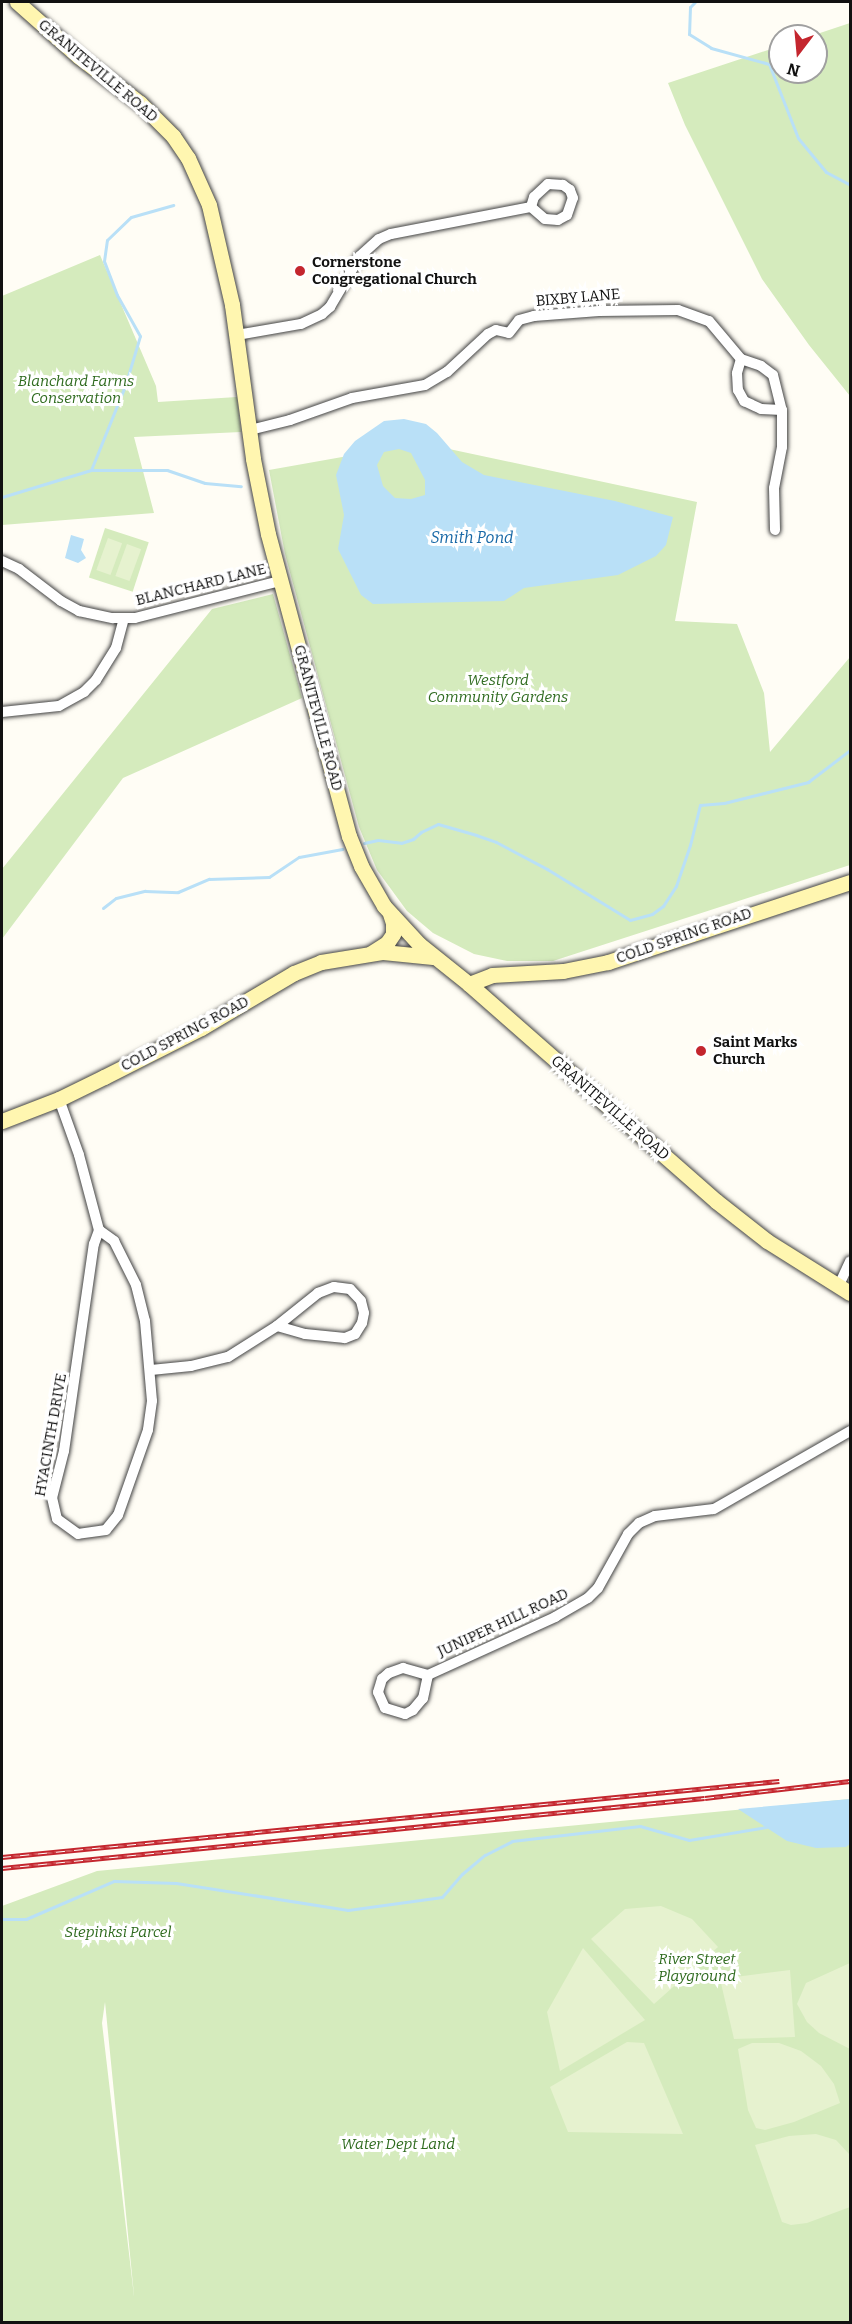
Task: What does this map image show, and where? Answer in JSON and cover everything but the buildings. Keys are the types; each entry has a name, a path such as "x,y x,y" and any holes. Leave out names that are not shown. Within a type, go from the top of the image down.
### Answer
{"main road":[{"name":"GRANITEVILLE ROAD","path":"17,2 78,56 140,104 173,136 182,149 209,205 237,335 268,534 349,836 364,873 390,914 433,957 483,996 716,1201 766,1241 845,1289"},
{"name":"COLD SPRING ROAD","path":"469,984 492,975 563,971 608,962 850,882"},
{"path":"370,953 390,939 394,929 390,914"},
{"name":"COLD SPRING ROAD","path":"2,1121 59,1099 201,1028 294,973 321,962 370,953 433,957"},
{"name":"COLD SPRING ROAD","path":"483,996 496,984 515,975"}],"street":[{"path":"237,335 301,324 322,314 330,307 360,256 379,239 391,234 531,207"},
{"name":"BIXBY LANE","path":"250,430 290,420 352,398 425,385 447,372 488,334 496,330 509,333 519,320 534,316 647,308 678,310 709,321 741,359 761,366 773,375 782,410 782,447 774,488 776,530"},
{"path":"741,359 737,373 738,390 744,401 761,409 782,410"},
{"name":"BLANCHARD LANE","path":"2,561 19,569 61,601 79,610 124,618 135,618 280,581"},
{"path":"2,712 59,706 84,692 96,680 116,648 124,618"},
{"name":"HYACINTH DRIVE","path":"59,1099 79,1155 99,1230 94,1244 64,1451 52,1498 57,1520 78,1534 106,1530 118,1515 148,1430 152,1401 145,1321 136,1285 114,1241 99,1230"},
{"path":"845,1289 850,1261"},
{"path":"151,1370 191,1366 228,1357 277,1326 318,1293 334,1287 350,1289 361,1301 364,1313 362,1323 355,1334 345,1338 305,1334 277,1326"},
{"name":"JUNIPER HILL ROAD","path":"428,1675 423,1698 413,1710 405,1714 385,1708 378,1692 382,1679 389,1673 403,1668 428,1675 555,1617 588,1598 598,1588 628,1534 639,1523 655,1516 714,1509 850,1431"}],"green space":[{"path":"850,23 850,396 809,345 762,279 685,125 668,83 768,50 768,84 828,84 828,30"},
{"name":"Blanchard Farms Conservation","path":"100,255 156,386 158,402 237,397 241,432 134,437 154,513 2,525 2,296"},
{"name":"Westford Community Gardens","path":"421,443 697,502 675,621 737,624 764,693 770,752 850,657 850,865 553,961 507,961 474,954 433,933 407,911 377,870 359,827 285,554 269,470"},
{"path":"105,528 149,542 133,592 89,577"},
{"path":"108,538 122,543 110,575 96,570"},
{"path":"127,544 141,549 129,581 115,576"},
{"path":"273,594 302,698 123,778 2,939 2,869 212,609"},
{"path":"850,1799 850,2322 2,2322 2,1906 97,1871","holes":["105,2002 134,2296 102,2023"]},
{"path":"661,1906 692,1919 718,1947 654,2004 591,1939 625,1909"},
{"path":"583,1948 645,2020 560,2071 547,2012"},
{"path":"850,1963 850,2049 819,2033 807,2022 797,2004 806,1983"},
{"path":"790,1970 795,2037 734,2039 720,1979"},
{"path":"627,2042 644,2043 683,2134 568,2132 550,2087"},
{"path":"752,2043 779,2043 801,2051 821,2066 834,2084 840,2103 794,2122 765,2130 756,2128 748,2110 738,2049"},
{"path":"816,2134 836,2140 850,2155 850,2207 807,2223 791,2225 782,2222 755,2145 789,2136"}],"water":[{"name":"Smith Pond","path":"404,419 426,424 462,462 484,475 615,501 673,517 666,545 656,556 618,575 524,588 504,601 373,604 361,595 338,549 344,515 336,475 344,454 355,441 384,421","holes":["399,449 411,453 425,480 425,495 411,499 395,498 383,486 377,465 384,452"]},
{"path":"71,535 84,539 81,550 86,558 78,563 65,558"},
{"path":"850,1799 850,1844 846,1847 816,1848 787,1841 738,1809"}],"waterway":[{"path":"695,2 690,7 689,34 711,48 769,64 798,138 826,172 850,185"},
{"path":"91,470 125,386 140,336 117,295 104,261 107,240 131,217 173,205"},
{"path":"2,497 91,470 167,470 205,483 241,486"},
{"path":"364,843 378,840 401,843 413,839 421,832 438,824 496,842 547,869 630,920 652,914 663,906 676,886 700,805 724,803 808,782 850,750"},
{"path":"103,908 116,898 145,891 178,892 209,879 269,877 299,857 342,849"},
{"path":"2,1919 26,1919 114,1881 176,1883 348,1910 442,1897 462,1874 485,1855 512,1841 640,1826 689,1840 766,1827"}],"railway":[{"path":"2,1857 779,1781"},
{"path":"2,1868 705,1798 850,1781"}],"place":[{"name":"Cornerstone Congregational Church","path":"300,271"},
{"name":"Saint Marks Church","path":"701,1051"}],"park label":[{"name":"Stepinksi Parcel","path":"118,1933"},
{"name":"River Street Playground","path":"697,1968"},
{"name":"Water Dept Land","path":"398,2145"}]}
